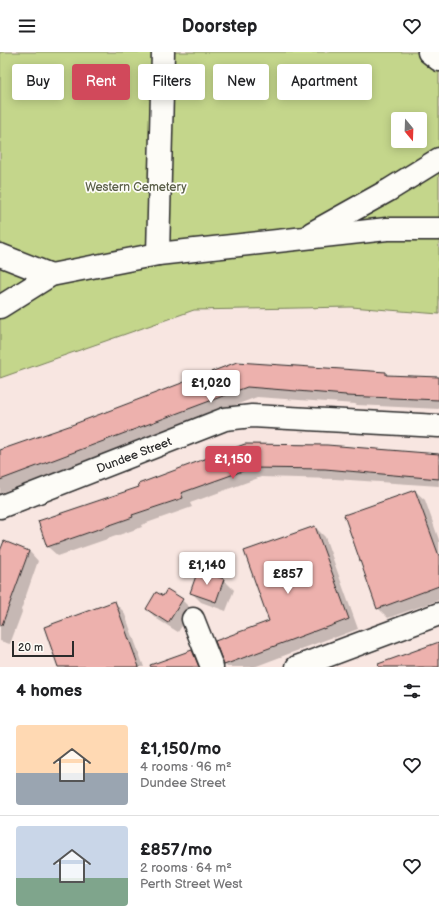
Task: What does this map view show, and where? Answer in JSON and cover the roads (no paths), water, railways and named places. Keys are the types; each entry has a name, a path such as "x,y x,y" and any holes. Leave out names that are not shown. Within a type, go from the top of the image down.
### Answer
{"street":[{"path":"158,254 164,52"},
{"path":"429,52 439,60"},
{"path":"304,237 388,190 439,159"},
{"path":"0,307 51,276 158,254 387,229 439,229"},
{"path":"0,255 51,276"},
{"name":"Dundee Street","path":"0,507 225,420 252,416 439,426"},
{"path":"297,667 439,614"},
{"path":"194,619 212,667"}],"park label":[{"name":"Western Cemetery","path":"136,187"}]}
